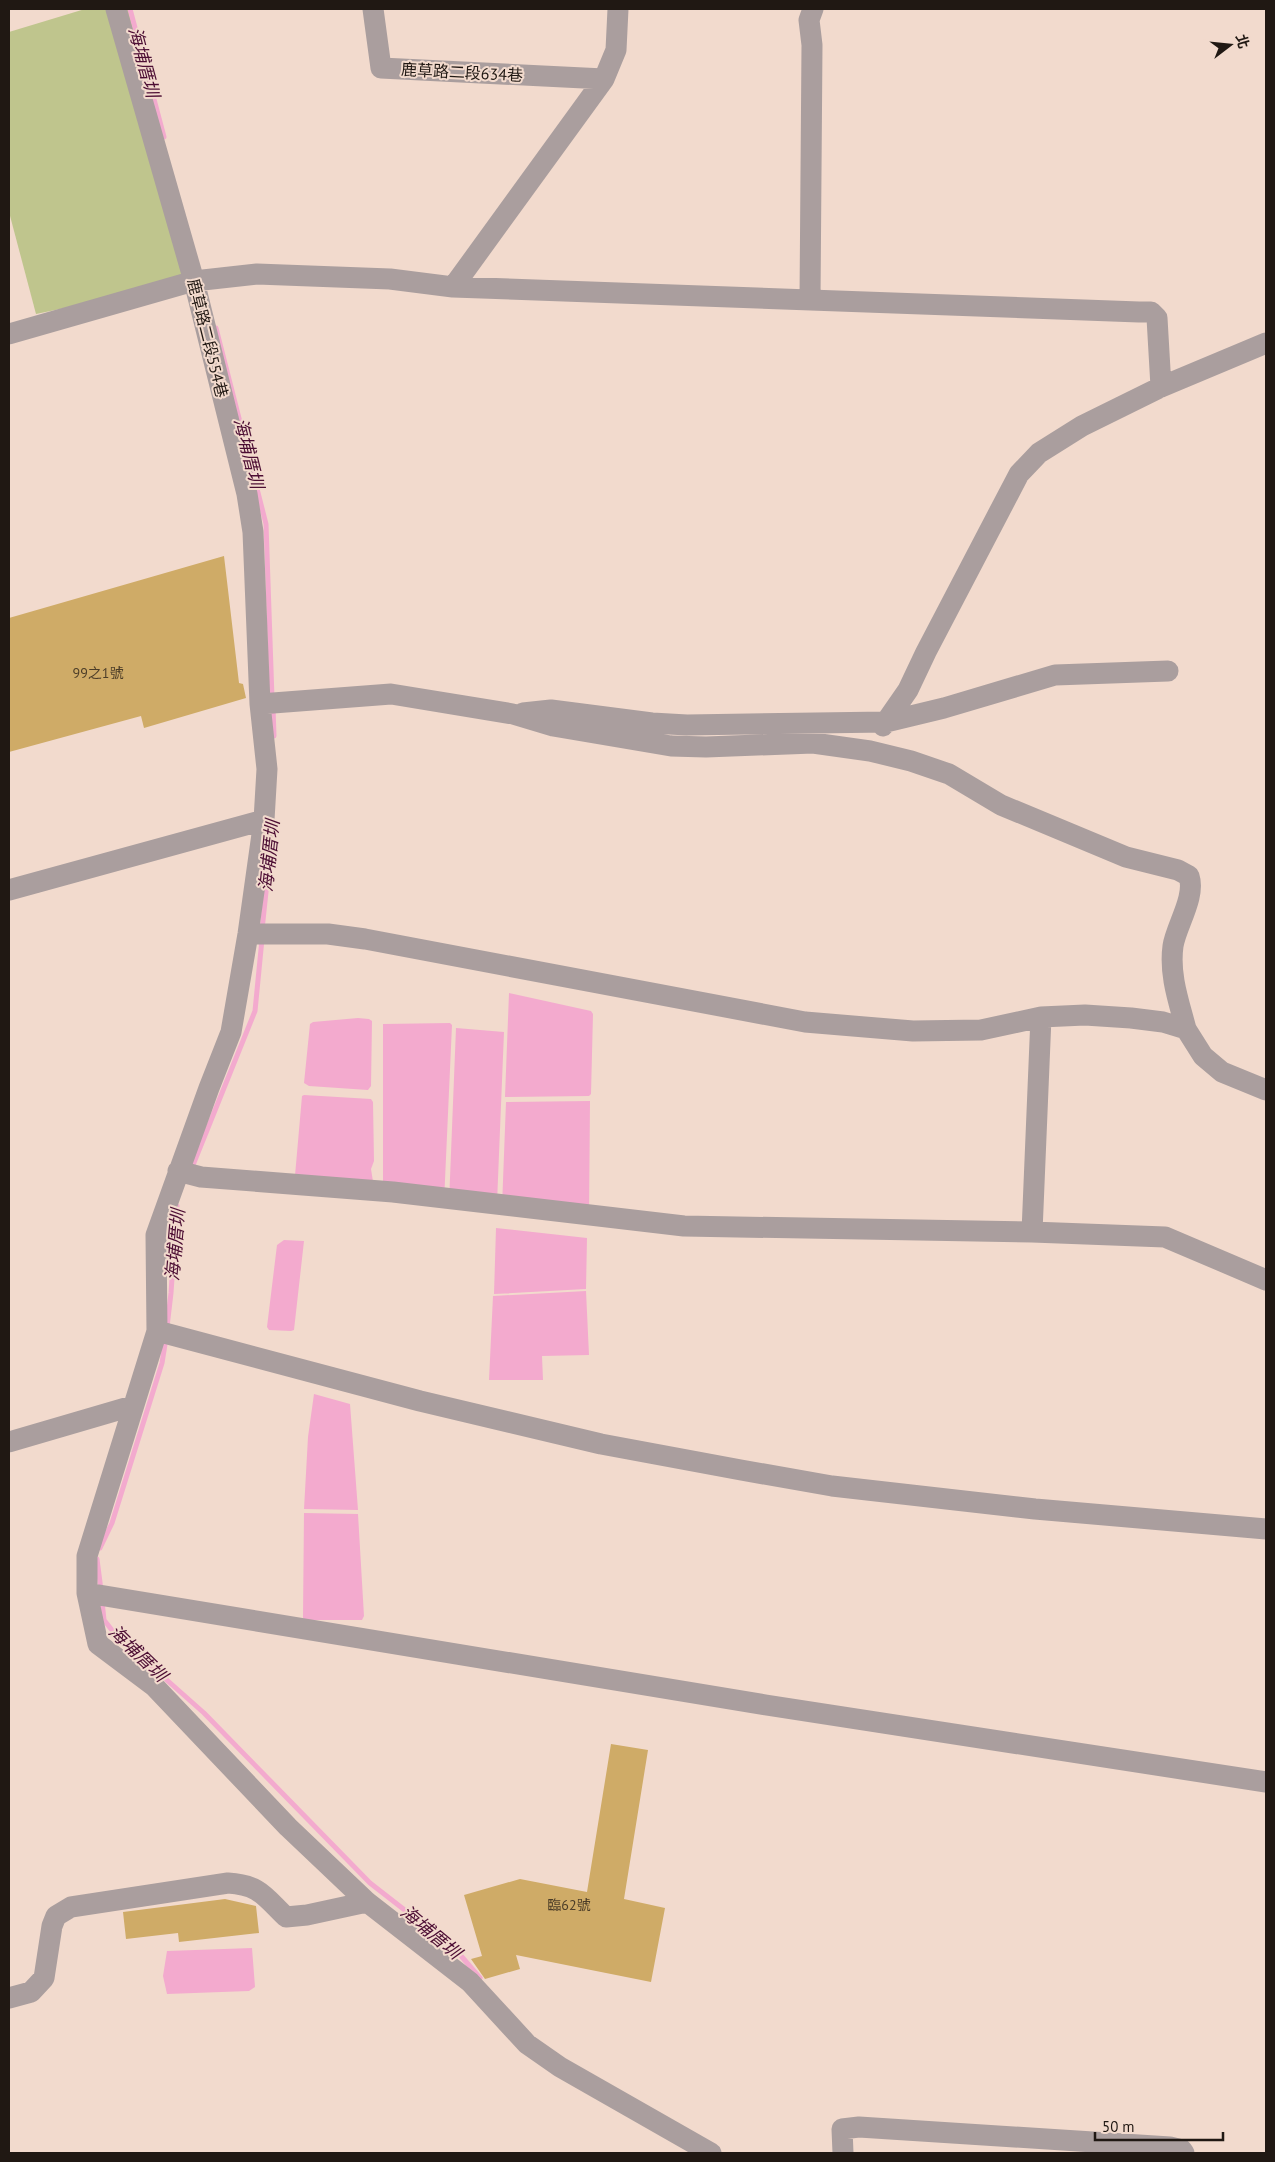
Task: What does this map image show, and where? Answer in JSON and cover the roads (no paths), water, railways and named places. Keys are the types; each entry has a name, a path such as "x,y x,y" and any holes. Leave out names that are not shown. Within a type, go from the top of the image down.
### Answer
{"street":[{"name":"鹿草路二段554巷","path":"116,9 194,281 246,494 253,532 260,704 268,769 264,820 248,934 231,1032 178,1171 156,1235 157,1331 132,1406 87,1556 87,1594 98,1644 154,1686 288,1827 367,1902 470,1982 527,2044 560,2067 711,2153"},
{"name":"鹿草路二段634巷","path":"373,9 381,68 604,78"},
{"path":"453,286 604,78 616,50 618,9"},
{"path":"810,300 812,45 809,20 813,9"},
{"path":"9,334 194,281 256,274 390,279 453,286 1151,312 1158,318 1160,329 1161,387"},
{"path":"870,751 886,722 908,690 1019,474 1039,452 1082,426 1161,387 1266,343"},
{"path":"513,714 551,710 652,723 687,724 886,722 944,708 1055,675 1168,671"},
{"path":"260,704 391,694 513,714 553,726 671,746 706,747 813,743 870,751 911,761 949,774 1001,805 1126,857 1178,870 1189,876 1190,893 1173,946 1173,981 1186,1030 1203,1056 1222,1072 1266,1090"},
{"path":"9,890 264,820"},
{"path":"248,934 328,934 365,939 805,1022 913,1031 981,1030 1041,1017 1085,1016 1131,1018 1162,1022 1186,1030"},
{"path":"1032,1232 1041,1017"},
{"path":"178,1171 200,1177 393,1192 684,1226 1032,1232 1165,1237 1266,1280"},
{"path":"157,1331 420,1402 601,1444 741,1470 832,1486 1026,1508 1266,1529"},
{"path":"9,1442 132,1406"},
{"path":"87,1594 766,1705 1266,1782"},
{"path":"9,1998 31,1992 44,1978 52,1926 56,1916 71,1908 228,1883 254,1887 286,1917 307,1915 367,1902"},
{"path":"843,2153 842,2129 859,2127 1114,2142 1170,2147 1182,2150 1184,2153"}],"waterway":[{"name":"海埔厝圳","path":"130,9 164,137"},
{"name":"海埔厝圳","path":"216,328 266,524 272,698"},
{"name":"海埔厝圳","path":"273,707 274,736"},
{"name":"海埔厝圳","path":"262,930 270,854"},
{"name":"海埔厝圳","path":"191,1170 255,1011 262,939"},
{"name":"海埔厝圳","path":"167,1327 177,1206"},
{"name":"海埔厝圳","path":"100,1548 112,1523 162,1363 166,1338"},
{"name":"海埔厝圳","path":"97,1559 101,1590"},
{"name":"海埔厝圳","path":"102,1601 104,1620 115,1634 204,1713 370,1883 456,1950 480,1978"}]}
